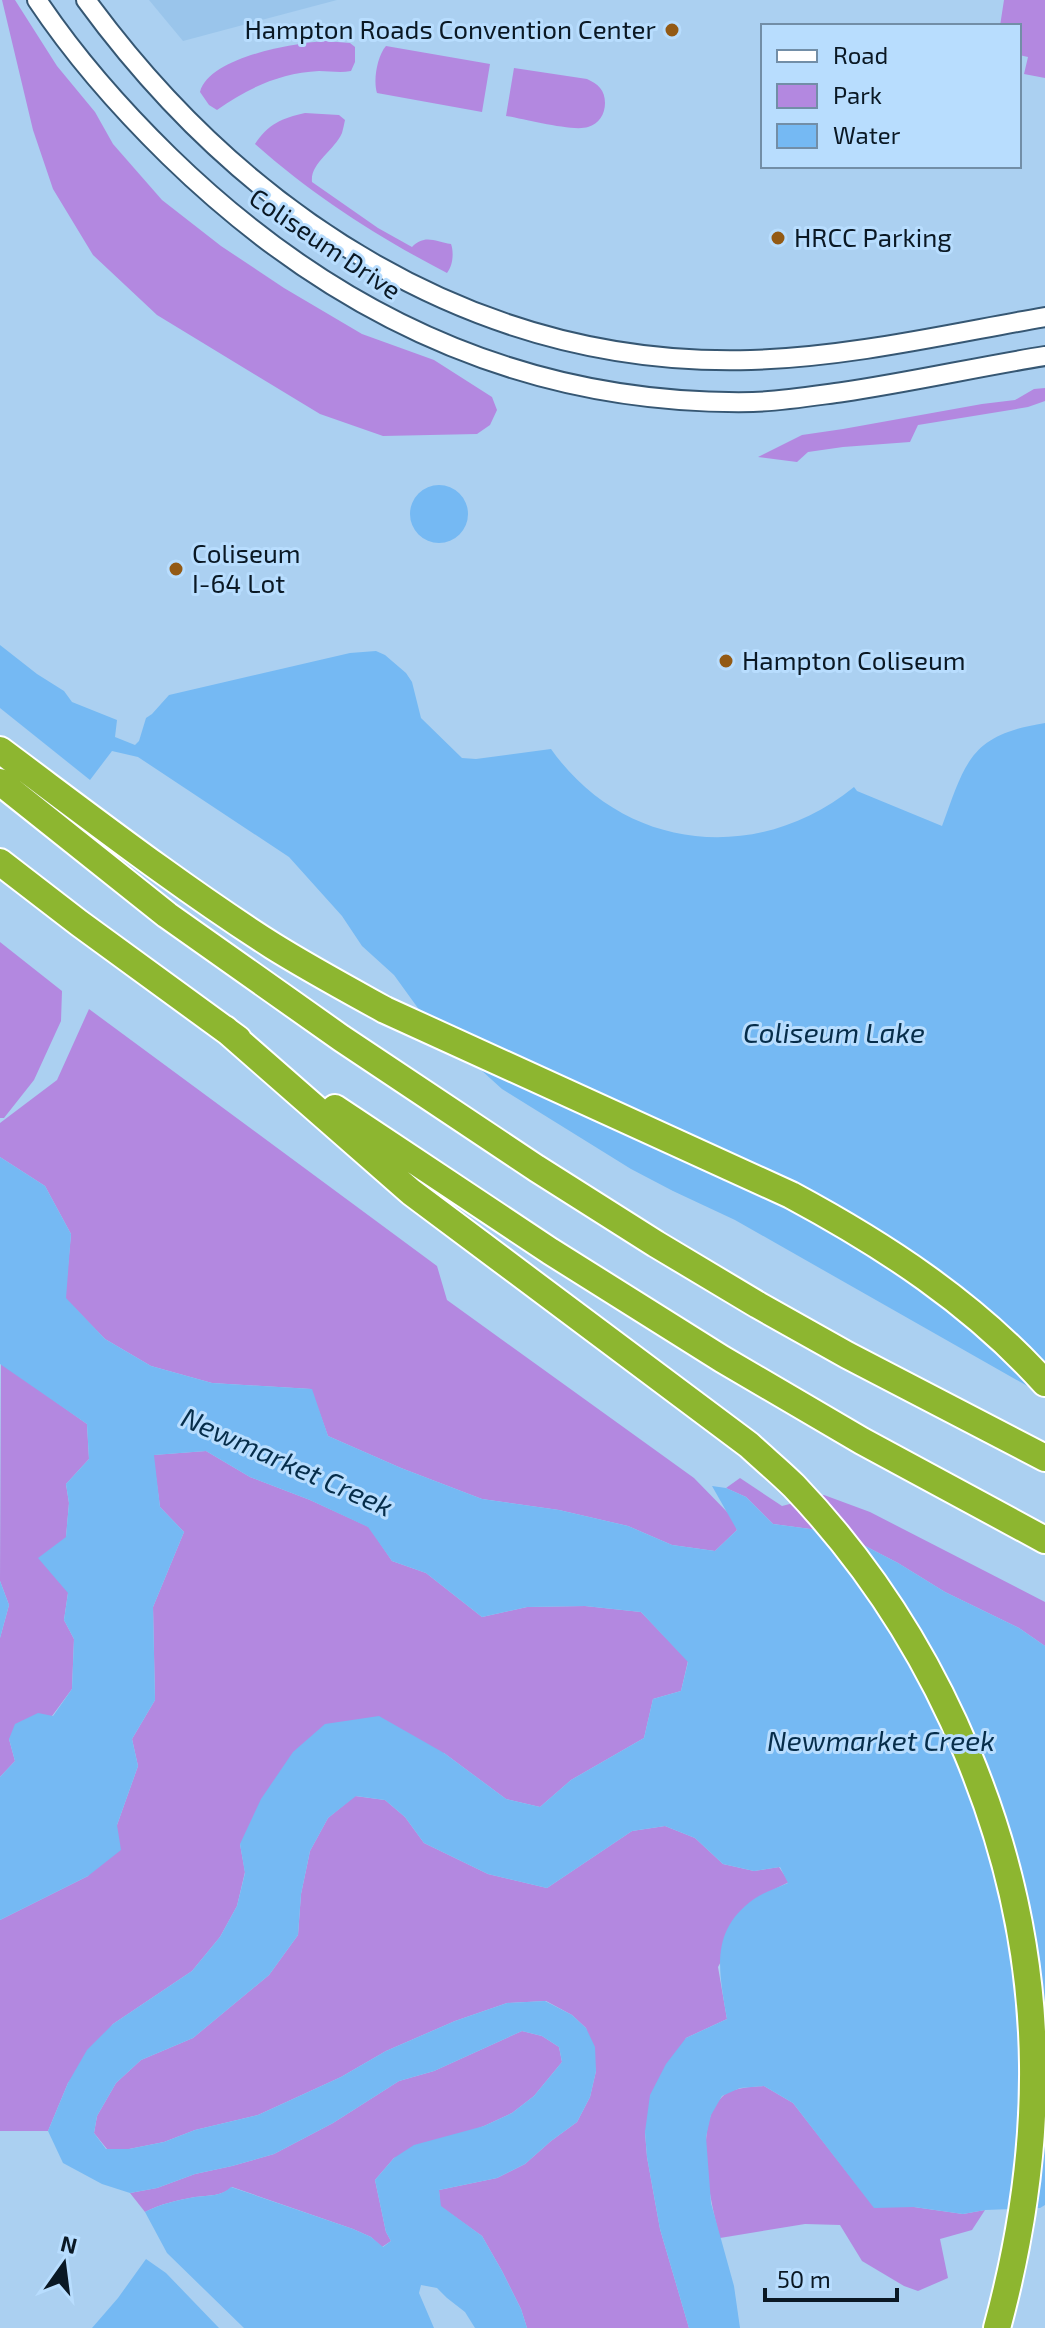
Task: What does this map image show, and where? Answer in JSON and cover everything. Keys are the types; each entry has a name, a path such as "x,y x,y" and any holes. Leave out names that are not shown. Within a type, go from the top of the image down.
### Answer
{"highway":[{"path":"0,750 191,891 274,947 385,1010 791,1195 856,1230 913,1267 965,1308 1007,1344 1045,1383"},
{"path":"0,782 167,915 341,1038 536,1168 758,1305 1045,1458"},
{"path":"0,862 343,1113 633,1305 850,1434 1045,1540"},
{"path":"225,1029 411,1192 749,1445 793,1486 866,1575 917,1650 969,1756 994,1826 1008,1873 1026,1972 1033,2065 1025,2179 1010,2272 997,2328"}],"street":[{"name":"Coliseum Drive","path":"37,0 108,94 200,186 239,220 339,291 410,329 463,352 532,375 588,388 653,398 719,402 796,399 1045,356"},
{"name":"Coliseum Drive","path":"86,0 163,96 211,144 246,173 337,241 387,272 445,301 493,320 543,336 597,348 660,357 717,360 784,359 842,352 1045,317"}],"shaded area":[{"path":"149,0 337,0 183,41"}],"green space":[{"path":"2,0 15,0 57,66 95,112 113,144 162,200 221,246 284,288 362,334 434,360 492,397 497,410 490,425 477,434 383,436 320,414 157,315 93,255 53,189 33,130"},
{"path":"1004,0 1045,0 1045,78 1024,74 1028,57 1021,55 1021,24 1000,24"},
{"path":"325,41 350,43 355,47 355,62 351,71 305,72 278,78 217,110 200,92 207,80 235,61 274,49"},
{"path":"386,46 490,64 482,112 377,93 377,69"},
{"path":"514,68 591,81 604,94 603,115 595,124 581,128 506,116"},
{"path":"305,113 339,115 345,120 342,133 315,169 312,182 378,228 412,247 425,240 451,244 451,267 447,273 347,214 255,144 276,123"},
{"path":"1045,388 1045,401 1028,407 918,425 910,442 808,452 797,462 758,457 802,435 1015,400 1034,389"},
{"path":"0,942 62,991 61,1021 34,1080 4,1118 0,1118"},
{"path":"89,1009 437,1266 447,1300 694,1478 732,1517 737,1530 715,1551 672,1545 628,1526 559,1510 482,1499 328,1436 311,1389 212,1383 151,1366 105,1339 65,1298 71,1234 45,1186 0,1157 0,1123 57,1080"},
{"path":"1,1363 87,1424 89,1459 66,1484 69,1503 66,1537 68,1593 64,1620 74,1639 72,1689 52,1716 9,1739 15,1761 0,1777 0,1638 9,1605 0,1581"},
{"path":"206,1451 250,1477 369,1527 392,1561 426,1573 482,1617 527,1607 585,1606 641,1612 688,1661 681,1691 653,1699 644,1738 571,1780 540,1807 506,1799 444,1753 240,1844 245,1872 237,1906 220,1937 192,1971 113,2024 68,2083 48,2131 0,2131 0,1920 88,1876 117,1825 138,1766 132,1739 155,1700 153,1607 184,1532 160,1507 153,1455"},
{"path":"740,1478 782,1506 824,1495 870,1512 1045,1602 1045,1646 1019,1628 945,1592 840,1533 773,1524 746,1497 726,1488"},
{"path":"355,1796 385,1800 405,1817 424,1843 488,1874 547,1888 632,1831 665,1826 695,1838 723,1864 754,1871 779,1867 789,1882 755,1899 718,1967 727,2019 686,2038 645,2132 660,2229 689,2328 527,2328 521,2309 482,2236 440,2206 439,2190 497,2178 525,2164 577,2122 590,2097 596,2071 586,2028 572,2015 546,2001 507,2003 455,2021 386,2051 341,2077 258,2115 129,2149 107,2149 94,2133 97,2116 116,2083 141,2060 193,2038 269,1975 298,1935 301,1894 310,1851 328,1818"},
{"path":"522,2031 542,2036 559,2047 562,2062 534,2096 512,2113 394,2158 375,2180 386,2232 391,2241 382,2247 371,2237 353,2229 232,2187 219,2194 176,2201 145,2212 130,2193 274,2154 333,2123 399,2081 434,2071"},
{"path":"764,2086 793,2103 874,2207 914,2207 963,2214 985,2210 972,2230 940,2239 948,2278 918,2291 904,2286 862,2261 840,2225 805,2224 720,2238 706,2165 708,2126 713,2110 726,2094 742,2088"}],"water":[{"path":"439,485 459,494 468,514 459,534 439,543 419,534 410,514 419,494"},
{"name":"Coliseum Lake","path":"0,645 64,691 72,702 117,720 115,737 135,745 146,718 169,695 350,653 376,651 406,673 412,682 421,718 462,758 476,759 551,749 581,783 616,809 654,827 694,836 735,836 776,828 816,812 854,787 857,791 942,826 965,768 974,755 1001,735 1045,723 1045,1396 735,1220 631,1169 502,1089 428,1022 394,975 362,946 342,916 289,857 138,757 112,751 90,780 0,708"},
{"name":"Newmarket Creek","path":"0,1157 45,1186 71,1234 66,1298 105,1339 151,1366 212,1383 312,1389 328,1436 401,1468 482,1499 559,1510 628,1526 672,1545 715,1551 737,1530 712,1486 726,1488 746,1497 773,1524 840,1533 945,1592 1019,1628 1045,1646 1045,2205 1040,2208 963,2214 914,2207 874,2208 793,2103 764,2086 740,2088 722,2096 711,2115 706,2137 711,2203 734,2286 740,2328 689,2328 660,2229 647,2157 645,2132 650,2095 666,2064 686,2038 727,2019 720,1969 724,1939 740,1911 758,1897 788,1883 780,1867 754,1871 723,1864 695,1838 665,1826 632,1831 547,1888 488,1874 424,1843 405,1817 385,1800 356,1796 328,1818 310,1851 301,1894 298,1935 269,1975 193,2038 141,2060 116,2083 97,2116 94,2133 106,2149 129,2149 258,2115 341,2077 386,2051 455,2021 507,2003 545,2001 572,2015 586,2028 595,2047 596,2071 590,2097 577,2122 525,2164 497,2178 439,2190 441,2206 482,2236 521,2309 527,2328 475,2328 465,2312 437,2288 421,2285 419,2293 434,2328 244,2328 167,2253 145,2212 176,2201 219,2194 231,2187 353,2229 371,2237 383,2247 391,2241 386,2232 375,2180 394,2158 414,2145 484,2126 512,2113 534,2096 562,2062 559,2047 542,2036 522,2031 434,2071 399,2081 333,2123 274,2154 195,2174 157,2188 130,2193 102,2184 63,2163 48,2131 68,2083 87,2050 113,2024 192,1971 220,1937 237,1906 245,1873 240,1844 261,1799 293,1752 325,1724 379,1716 444,1753 506,1799 540,1807 571,1780 644,1738 653,1699 681,1691 688,1662 641,1612 585,1606 527,1607 482,1617 426,1573 392,1561 368,1527 250,1477 206,1451 154,1455 160,1507 184,1532 153,1607 155,1700 132,1739 138,1766 117,1825 121,1850 88,1876 0,1920 0,1777 15,1761 9,1739 15,1724 38,1713 53,1716 72,1689 74,1639 64,1620 68,1593 38,1558 66,1537 69,1503 66,1484 89,1459 87,1424 0,1364"},
{"path":"0,1581 9,1605 0,1638"},
{"path":"146,2259 166,2273 219,2328 92,2328"}],"place":[{"name":"Hampton Roads Convention Center","path":"672,30"},
{"name":"HRCC Parking","path":"778,238"},
{"name":"Coliseum I-64 Lot","path":"176,569"},
{"name":"Hampton Coliseum","path":"726,661"}]}
